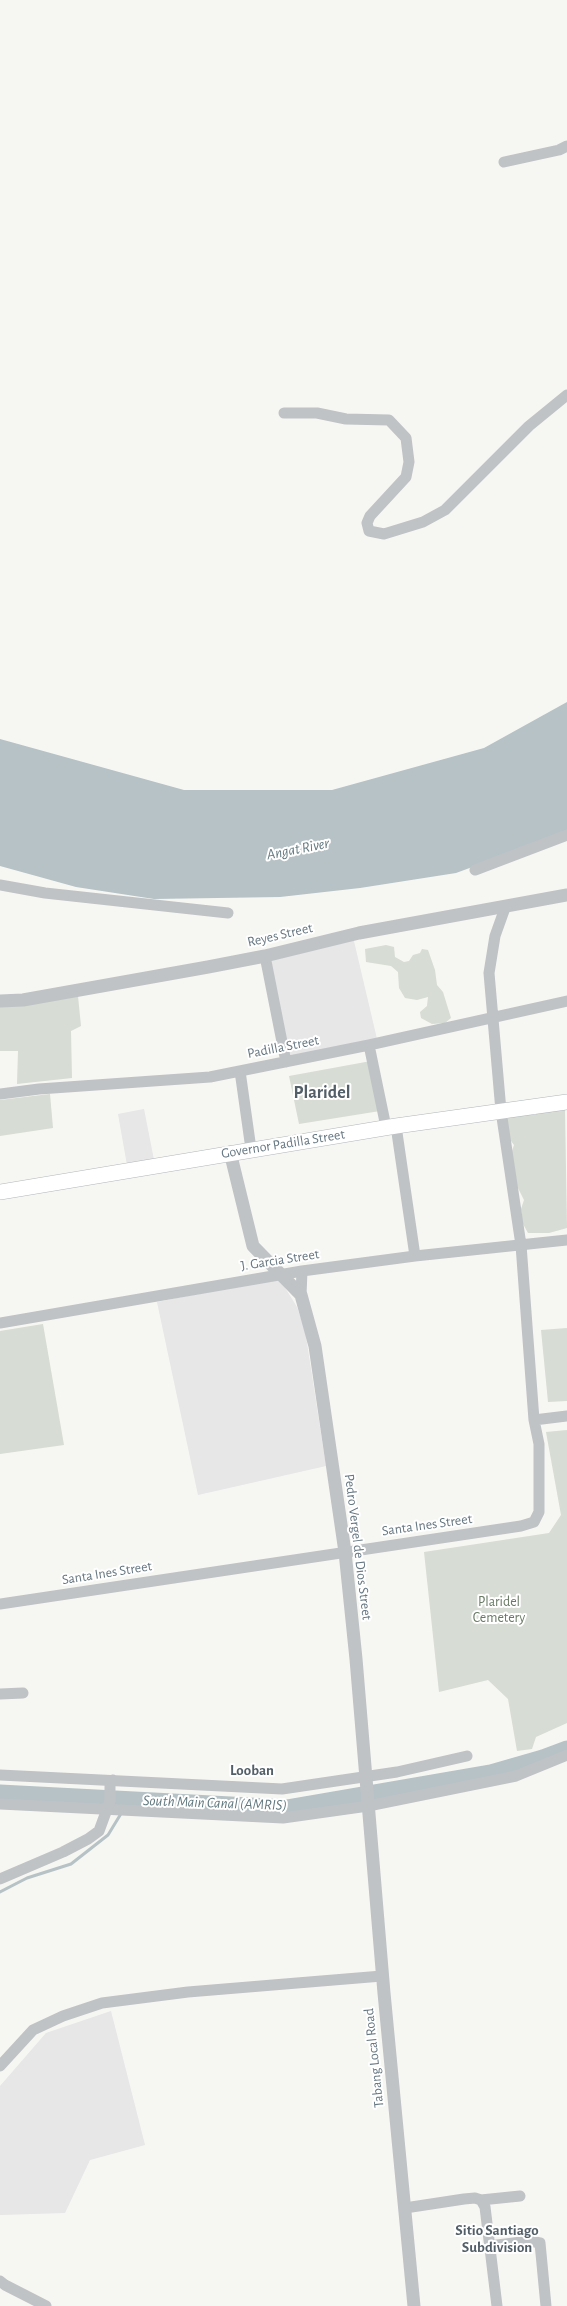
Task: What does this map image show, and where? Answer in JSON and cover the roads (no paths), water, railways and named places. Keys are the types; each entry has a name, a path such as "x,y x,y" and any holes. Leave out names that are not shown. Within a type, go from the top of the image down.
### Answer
{"main road":[{"name":"Governor Padilla Street","path":"0,1192 391,1126 567,1102"}],"street":[{"path":"504,162 559,150 567,146"},
{"path":"284,413 317,413 346,419 389,420 406,438 409,462 406,477 367,523 369,532 384,534 422,522 445,510 529,426 567,395"},
{"path":"475,870 567,835"},
{"path":"0,885 45,893 228,913"},
{"name":"Reyes Street","path":"0,1001 53,995 265,956 359,933 505,908 567,895"},
{"name":"Santa Ines Street","path":"0,1604 534,1522 539,1512 539,1444 534,1420 520,1244 501,1111 489,973 495,936 505,908"},
{"path":"265,956 286,1062"},
{"name":"Padilla Street","path":"0,1094 39,1089 210,1077 370,1045 567,1001"},
{"path":"370,1045 391,1126 415,1256"},
{"path":"240,1071 251,1149"},
{"name":"Pedro Vergel de Dios Street","path":"230,1152 253,1246 300,1295"},
{"name":"J. Garcia Street","path":"0,1323 302,1271 415,1256 567,1240"},
{"name":"Pedro Vergel de Dios Street","path":"302,1271 300,1295 314,1346 344,1552 356,1659 368,1805"},
{"path":"534,1420 567,1416"},
{"path":"0,1694 23,1694"},
{"path":"0,1804 112,1806 128,1809 283,1818 368,1805 516,1776 567,1755"},
{"path":"0,1775 112,1782 282,1789 365,1782 397,1772 467,1756"},
{"path":"0,1879 88,1839 99,1831 112,1806 112,1782"},
{"name":"Tabang Local Road","path":"368,1805 382,1976 414,2306"},
{"path":"0,2066 33,2030 62,2016 102,2003 188,1992 382,1976"},
{"path":"405,2208 464,2199 475,2198 481,2200 520,2196"},
{"path":"481,2200 485,2207 497,2306"},
{"path":"490,2246 530,2241 540,2244 546,2306"},
{"path":"0,2281 46,2306"}],"water":[{"name":"Angat River","path":"567,702 567,832 456,873 360,888 280,897 154,899 76,887 0,866 0,739 184,790 332,790 484,748"}],"waterway":[{"name":"South Main Canal (AMRIS)","path":"0,1793 288,1808 491,1773 543,1758 567,1749"},
{"path":"125,1807 129,1799"},
{"path":"0,1892 27,1878 71,1864 108,1835 122,1812"}],"district":[{"name":"Plaridel","path":"322,1093"},
{"name":"Looban","path":"252,1770"},
{"name":"Sitio Santiago Subdivision","path":"497,2238"}],"park label":[{"name":"Plaridel Cemetery","path":"499,1610"}]}
